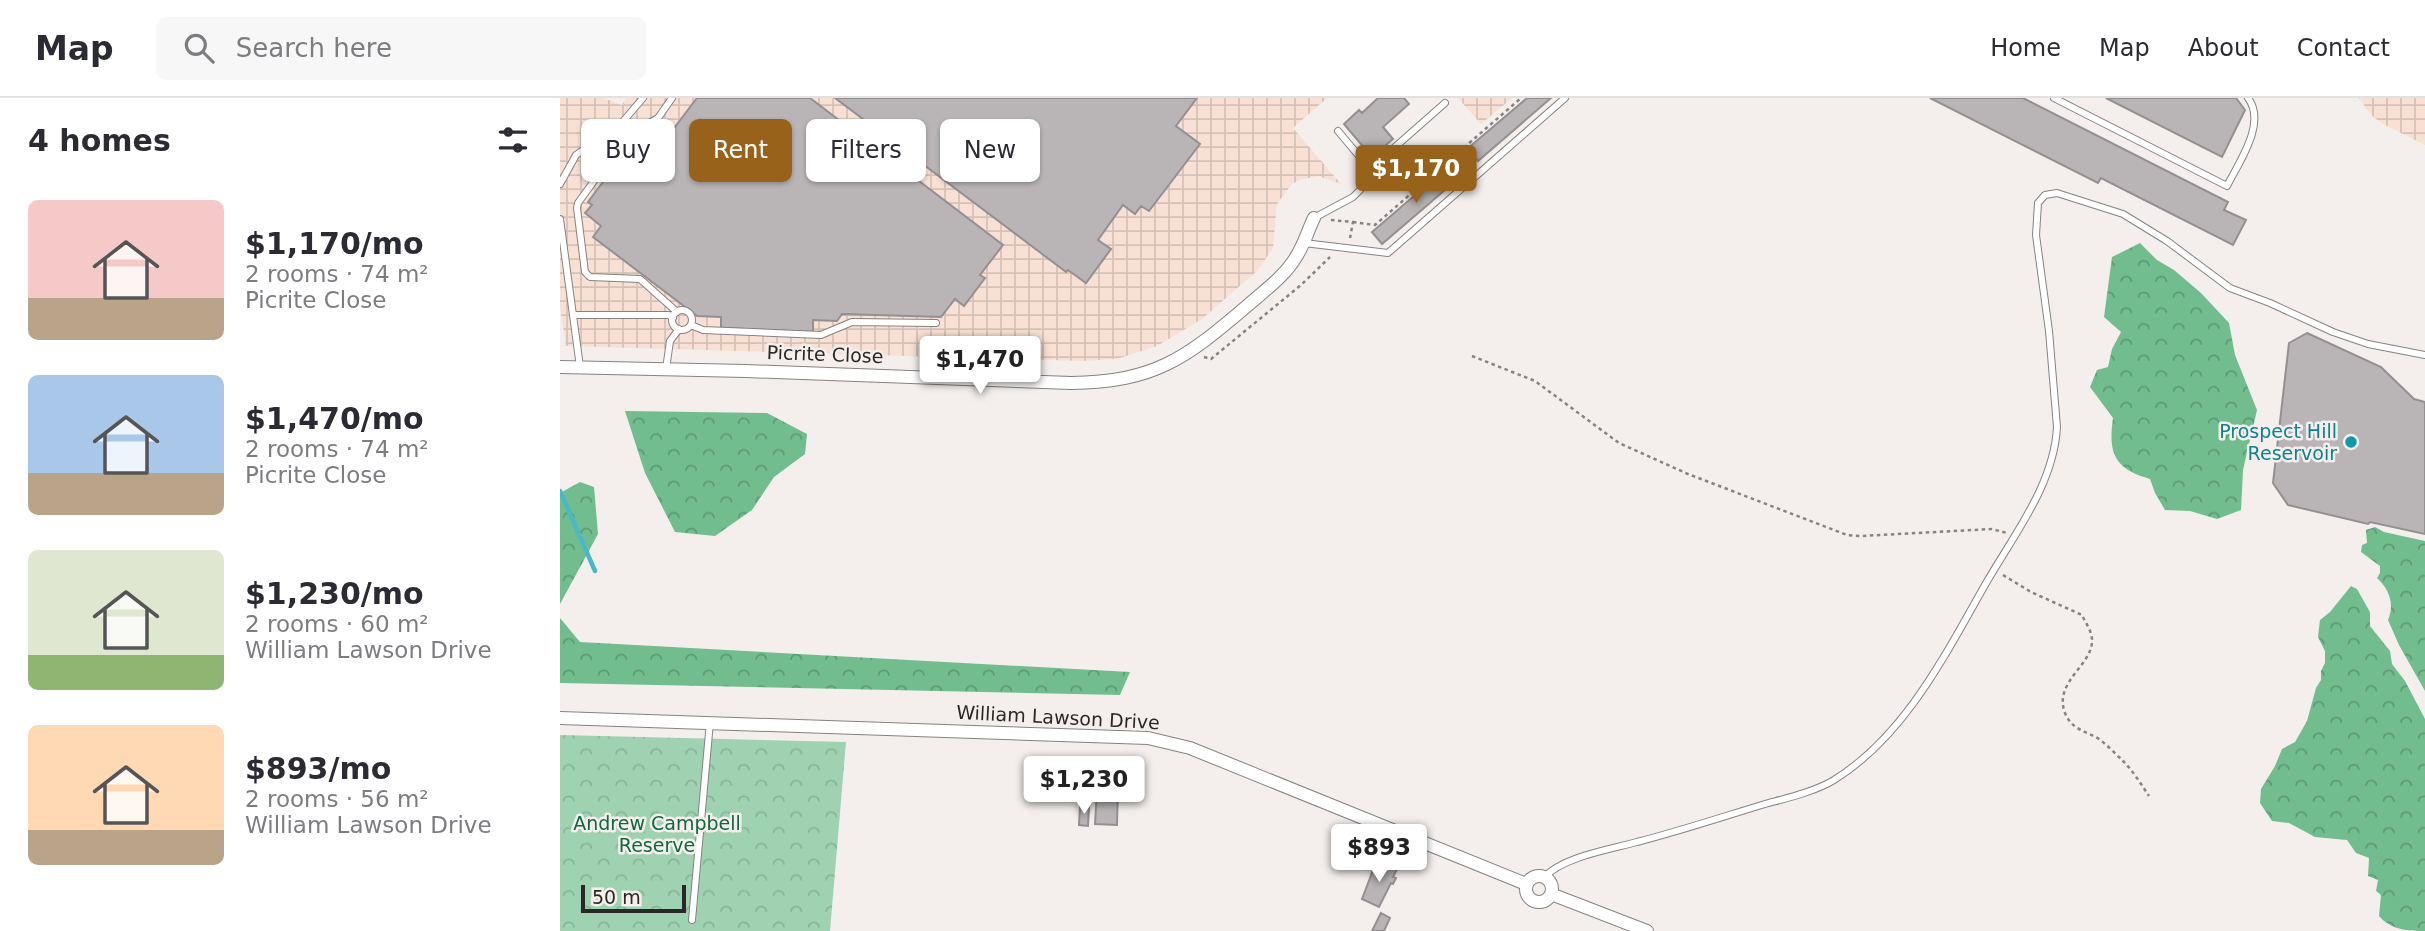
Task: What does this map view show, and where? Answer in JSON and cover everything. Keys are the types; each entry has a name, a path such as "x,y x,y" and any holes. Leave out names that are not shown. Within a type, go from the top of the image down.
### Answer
{"street":[{"name":"Picrite Close","path":"560,367 1103,383 1156,370 1190,353 1275,282 1296,258 1314,218"},
{"name":"William Lawson Drive","path":"560,718 1148,737 1190,748 1526,884 1526,893 1536,902 1545,901 1551,894 1647,931"},
{"path":"1526,884 1536,876 1545,877 1552,886 1551,894"}],"lane":[{"path":"560,184 576,155 620,125 643,98"},
{"path":"573,315 675,315 684,310 692,319 691,325 679,329 674,325 675,315 657,292 640,279 590,277 586,272 577,208 622,141 658,118 672,98"},
{"path":"1303,243 1388,253 1565,98"},
{"path":"2054,98 2227,186 2251,136 2255,119 2248,98"},
{"path":"1370,169 1444,103"},
{"path":"1314,218 1353,197 1370,180 1370,169 1338,131"},
{"path":"1545,877 1553,868 1587,856 1691,828 1795,796 1833,781 1880,744 1902,717 1931,676 2036,499 2050,466 2057,427 2049,331 2036,235 2038,203 2045,195 2057,193 2123,214 2167,241 2230,288 2333,332 2368,344 2425,355"},
{"path":"560,219 580,367"},
{"path":"691,325 703,330 821,335 852,322 936,323"},
{"path":"666,369 670,341 679,329"},
{"path":"692,920 710,722"}],"path":[{"path":"1353,222 1375,225 1521,98"},
{"path":"1472,356 1535,381 1619,443 1688,474 1847,535 1992,528 2012,537"},
{"path":"1994,569 2031,592 2082,615 2092,639 2090,652 2073,674 2064,695 2064,710 2077,729 2098,739 2124,762 2149,796"}],"shaded area":[{"path":"560,98 603,98 622,105 626,98 1327,98 1293,128 1341,184 1318,176 1299,180 1291,185 1277,204 1273,248 1258,270 1202,319 1157,346 1117,359 1082,361 566,346 560,307"},
{"path":"1458,98 1512,98 1481,124"},
{"path":"2359,98 2425,98 2425,145 2383,124 2372,116"}],"green space":[{"path":"2140,243 2157,260 2174,270 2201,293 2229,323 2235,355 2257,410 2243,470 2241,510 2217,519 2190,511 2165,510 2150,479 2121,465 2113,450 2113,418 2090,387 2097,370 2108,367 2112,349 2121,332 2104,317 2112,257"},
{"path":"625,411 767,413 807,434 805,454 774,477 752,510 715,536 675,532 645,473"},
{"path":"580,482 594,487 598,534 560,604 560,493"},
{"path":"2375,527 2384,532 2425,541 2425,691 2388,620 2391,603 2388,592 2377,578 2380,566 2361,552 2362,545 2367,543 2366,530"},
{"path":"2351,586 2357,589 2370,612 2370,626 2390,651 2392,664 2405,681 2425,719 2425,931 2394,927 2379,916 2381,895 2376,891 2378,880 2368,876 2369,858 2356,853 2347,840 2315,837 2289,823 2272,821 2260,803 2261,789 2282,749 2295,742 2307,721 2316,688 2321,680 2325,651 2318,637 2320,620"},
{"path":"560,618 580,642 1130,672 1120,695 560,683"},
{"name":"Andrew Campbell Reserve","path":"560,735 846,742 830,931 560,931"}],"building":[{"path":"697,98 810,98 838,119 806,119 806,182 920,182 1003,245 980,275 985,278 964,306 955,299 941,317 842,314 837,321 813,320 813,332 721,328 721,317 697,316 593,237 601,226 585,213 592,205 588,202 603,182 675,182 675,127"},
{"path":"835,98 1197,98 1176,126 1200,144 1149,211 1141,206 1135,214 1123,205 1098,240 1111,249 1086,283 1068,270 1066,272 947,182 1040,182 1040,119 940,119 940,177 926,167 926,119 863,119"},
{"path":"1378,98 1404,98 1409,104 1383,127 1393,139 1372,157 1344,124 1359,110 1362,113"},
{"path":"1527,98 1551,98 1478,161 1467,149"},
{"path":"1930,98 2023,98 2228,202 2224,210 2246,220 2233,245 2101,178 2098,183"},
{"path":"2106,98 2236,98 2245,110 2222,157"},
{"path":"1449,166 1459,178 1382,244 1372,232"},
{"name":"Prospect Hill Reservoir","path":"2307,333 2381,367 2414,399 2425,402 2425,534 2288,505 2273,483 2289,343"},
{"path":"1097,787 1118,788 1117,825 1095,824"},
{"path":"1080,806 1089,807 1088,826 1079,825"},
{"path":"1385,864 1397,869 1393,877 1396,878 1379,907 1362,899 1375,865 1383,868"},
{"path":"1381,913 1390,918 1384,931 1372,931"}],"waterway":[{"path":"560,491 595,571"}],"place":[{"name":"Prospect Hill Reservoir","path":"2351,442"}]}
